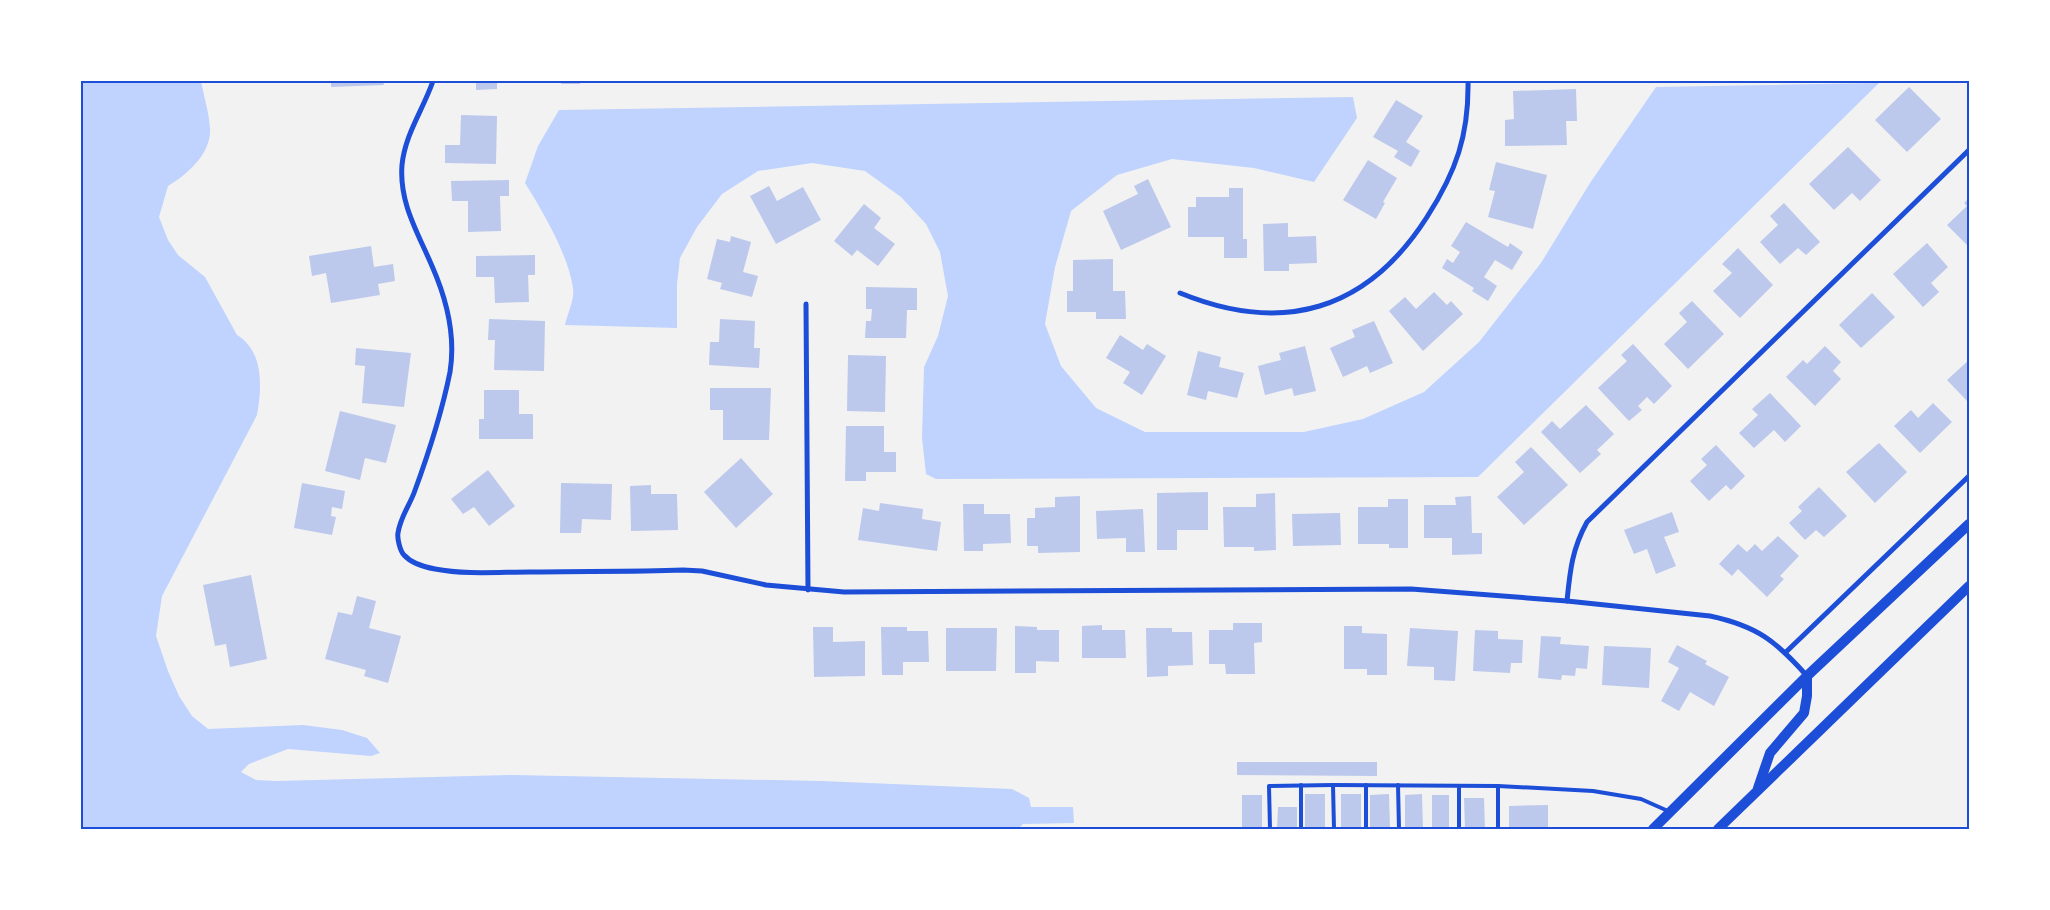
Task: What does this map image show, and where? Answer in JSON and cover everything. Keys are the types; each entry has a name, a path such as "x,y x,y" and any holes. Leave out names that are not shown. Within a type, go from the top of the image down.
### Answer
{"main road":[{"path":"1653,829 1807,676 1969,524"},
{"path":"1718,829 1969,586"},
{"path":"1757,791 1770,753 1804,713 1808,696 1807,676"}],"street":[{"path":"433,81 429,94 411,128 405,146 402,182 404,199 410,217 432,266 449,313 452,353 450,372 438,415 413,494 397,534 402,554 417,565 437,569 498,572 702,571 766,584 808,590 844,592 1410,589 1567,601 1710,616 1732,621 1768,639 1786,652 1807,676"},
{"path":"1180,293 1217,306 1252,313 1290,312 1328,302 1364,285 1378,275 1391,264 1414,238 1433,208 1455,166 1466,126 1468,81"},
{"path":"1567,601 1571,564 1577,540 1587,522 1969,150"},
{"path":"806,304 808,590"},
{"path":"1786,652 1969,476"}],"lane":[{"path":"1270,829 1270,786 1333,784 1498,786 1593,791 1640,799 1670,812"},
{"path":"1333,784 1334,829"},
{"path":"1301,785 1301,829"},
{"path":"1366,785 1366,829"},
{"path":"1398,785 1399,829"},
{"path":"1458,829 1459,786"},
{"path":"1498,786 1498,829"}],"water":[{"path":"81,81 201,81 208,111 210,137 203,154 197,162 183,176 168,186 159,217 168,240 178,255 205,277 237,335 252,350 257,360 259,371 260,393 257,415 162,596 156,636 179,696 192,716 208,729 303,725 342,730 367,738 380,753 371,756 288,749 249,764 241,772 256,780 276,781 512,775 821,781 1012,789 1029,798 1031,807 1073,807 1074,823 1023,824 1018,829 81,829"},
{"path":"1879,83 1478,477 936,479 926,474 922,438 924,367 938,336 948,296 940,252 926,224 901,197 865,171 812,163 758,171 722,194 697,227 680,258 677,284 677,328 565,325 573,297 570,275 554,234 525,183 538,146 559,110 1353,97 1357,118 1314,182 1254,168 1172,159 1117,175 1071,211 1055,267 1045,324 1061,366 1096,408 1145,432 1304,432 1363,419 1424,392 1479,342 1541,263 1590,183 1656,87"}],"building":[{"path":"331,81 383,81 384,85 331,87"},
{"path":"476,81 497,81 497,89 476,90"},
{"path":"561,81 580,81 580,84 561,84"},
{"path":"1909,87 1941,119 1907,152 1875,120"},
{"path":"1576,89 1577,121 1566,121 1567,145 1505,146 1505,120 1514,119 1513,91"},
{"path":"1396,100 1423,116 1406,142 1420,151 1411,167 1394,157 1398,151 1373,137"},
{"path":"461,115 497,116 496,164 445,163 445,145 460,145"},
{"path":"1848,147 1881,180 1860,201 1852,193 1834,210 1809,184"},
{"path":"1368,160 1397,178 1383,202 1385,203 1376,219 1343,200"},
{"path":"1496,162 1547,175 1533,229 1488,217 1495,191 1489,190"},
{"path":"1148,179 1171,227 1121,250 1103,211 1138,194 1134,186"},
{"path":"509,180 509,196 500,196 501,231 468,232 468,201 452,201 451,181"},
{"path":"769,186 777,201 803,187 821,220 776,244 750,196"},
{"path":"1229,188 1243,188 1243,239 1247,239 1247,258 1224,258 1224,237 1188,237 1188,207 1196,207 1196,197 1229,197"},
{"path":"1969,198 1969,247 1947,225 1967,206 1964,203"},
{"path":"1784,203 1820,242 1806,255 1798,248 1780,264 1760,242 1778,225 1770,216"},
{"path":"864,204 881,218 874,228 895,244 878,266 857,250 852,256 834,241"},
{"path":"1466,222 1508,247 1510,243 1523,252 1512,270 1495,260 1484,277 1497,286 1488,301 1472,291 1474,288 1442,268 1447,259 1453,263 1460,252 1451,246"},
{"path":"1288,223 1288,237 1316,236 1317,263 1289,264 1289,271 1264,271 1263,224"},
{"path":"731,236 751,242 743,272 758,276 752,297 720,289 722,283 707,279 717,239 730,242"},
{"path":"1927,243 1948,267 1931,283 1939,292 1923,307 1893,274"},
{"path":"371,246 374,267 393,264 395,281 378,284 380,295 331,303 326,273 312,276 309,256"},
{"path":"1738,248 1773,285 1740,318 1713,291 1732,273 1722,264"},
{"path":"535,255 535,275 528,275 529,302 495,303 494,277 476,277 476,256"},
{"path":"1113,259 1113,291 1125,291 1126,319 1096,319 1096,312 1067,312 1067,291 1073,291 1073,260"},
{"path":"866,287 917,288 917,310 907,310 906,338 865,338 866,321 871,321 872,309 866,309"},
{"path":"1434,292 1447,305 1451,301 1463,314 1423,351 1389,311 1405,297 1416,309"},
{"path":"1872,293 1895,317 1861,348 1839,325"},
{"path":"1692,301 1724,334 1688,369 1664,344 1687,322 1679,313"},
{"path":"489,319 545,321 544,371 494,370 495,340 488,340"},
{"path":"720,319 755,321 754,348 760,348 759,368 709,365 710,342 719,342"},
{"path":"1374,321 1393,363 1370,373 1367,366 1343,377 1330,348 1355,337 1352,330"},
{"path":"1120,335 1143,350 1147,344 1166,356 1142,395 1123,383 1130,372 1106,358"},
{"path":"1633,344 1672,386 1654,404 1647,397 1638,406 1642,410 1629,421 1598,388 1627,361 1621,355"},
{"path":"1305,346 1316,391 1294,396 1292,388 1265,395 1258,366 1281,360 1279,353"},
{"path":"1825,346 1841,362 1833,371 1841,379 1815,406 1786,377 1803,360 1807,364"},
{"path":"356,348 411,353 404,407 362,403 365,366 355,365"},
{"path":"1198,351 1221,357 1219,367 1244,373 1237,398 1208,391 1206,400 1187,395"},
{"path":"848,355 886,356 885,412 847,411"},
{"path":"1969,360 1969,403 1947,380"},
{"path":"710,388 771,388 769,440 723,440 723,410 710,410"},
{"path":"484,390 519,390 519,414 533,414 533,439 479,439 479,419 484,419"},
{"path":"1770,393 1801,426 1785,442 1774,430 1754,448 1739,433 1758,415 1752,409"},
{"path":"1933,403 1952,422 1920,453 1894,426 1911,410 1918,418"},
{"path":"1586,405 1614,434 1597,450 1601,454 1580,473 1541,432 1552,421 1560,429"},
{"path":"340,411 396,425 386,463 365,458 360,480 325,471"},
{"path":"846,426 884,426 884,452 896,452 896,472 866,472 866,481 845,481"},
{"path":"1879,443 1907,472 1875,503 1846,472"},
{"path":"1716,445 1745,476 1731,490 1726,485 1709,501 1690,481 1707,465 1701,459"},
{"path":"1531,447 1568,485 1524,525 1497,497 1524,472 1515,462"},
{"path":"741,458 773,494 736,528 704,492"},
{"path":"488,470 515,506 489,526 474,507 463,514 451,499"},
{"path":"302,483 345,491 342,509 332,507 331,516 336,517 332,535 294,528"},
{"path":"561,483 612,484 611,520 582,519 581,533 560,533"},
{"path":"651,485 651,494 677,494 678,530 631,531 630,486"},
{"path":"1819,487 1847,516 1824,537 1816,530 1805,540 1789,523 1802,511 1798,507"},
{"path":"1208,492 1208,530 1177,530 1177,550 1157,550 1157,493"},
{"path":"1275,493 1276,550 1254,551 1254,547 1224,547 1223,507 1256,507 1256,494"},
{"path":"1080,496 1080,552 1038,553 1038,546 1027,546 1027,518 1035,518 1035,508 1055,507 1055,497"},
{"path":"1471,496 1472,533 1482,533 1482,554 1452,555 1452,538 1424,538 1424,505 1456,505 1455,497"},
{"path":"1388,499 1408,499 1408,548 1389,548 1389,544 1358,544 1358,507 1388,507"},
{"path":"880,503 923,509 922,519 941,522 937,551 858,540 863,508 879,511"},
{"path":"963,504 984,504 984,514 1010,514 1011,543 983,544 983,551 964,551"},
{"path":"1143,509 1145,552 1126,552 1126,538 1097,539 1096,511"},
{"path":"1672,512 1679,532 1664,537 1676,566 1656,574 1647,549 1634,554 1624,530"},
{"path":"1340,513 1341,545 1293,546 1292,514"},
{"path":"1778,536 1799,556 1780,576 1784,579 1767,597 1738,569 1732,576 1719,564 1738,544 1747,552 1755,544 1762,551"},
{"path":"251,575 267,659 230,667 226,644 215,646 203,585"},
{"path":"357,596 376,601 369,628 401,636 388,683 364,676 366,670 325,659 338,612 352,615"},
{"path":"1233,623 1262,623 1262,642 1254,643 1255,674 1226,674 1225,664 1209,664 1209,630 1233,630"},
{"path":"1102,625 1102,630 1125,630 1126,658 1082,658 1082,626"},
{"path":"1015,626 1037,627 1037,630 1059,630 1059,662 1036,661 1036,673 1015,673"},
{"path":"1344,626 1362,626 1362,633 1387,634 1387,675 1367,675 1367,669 1344,669"},
{"path":"813,627 833,627 833,642 865,641 865,676 814,677"},
{"path":"881,627 907,627 907,631 928,631 929,662 903,662 903,675 882,675"},
{"path":"946,628 997,628 996,671 946,671"},
{"path":"1146,628 1172,628 1172,632 1192,632 1193,665 1168,666 1168,676 1147,677"},
{"path":"1410,628 1458,631 1455,681 1434,680 1434,667 1407,666"},
{"path":"1475,630 1498,631 1498,639 1523,640 1522,663 1511,663 1510,673 1473,671"},
{"path":"1541,636 1561,637 1560,644 1589,646 1587,669 1576,668 1575,676 1562,675 1561,680 1538,678"},
{"path":"1677,645 1707,661 1705,664 1729,677 1714,706 1690,692 1679,711 1661,701 1679,668 1668,662"},
{"path":"1604,646 1651,648 1649,688 1602,685"},
{"path":"1237,762 1377,762 1377,776 1237,775"},
{"path":"1305,794 1325,794 1325,829 1305,829"},
{"path":"1341,794 1361,794 1361,829 1341,829"},
{"path":"1389,794 1390,829 1370,829 1370,795"},
{"path":"1422,794 1423,829 1405,829 1405,795"},
{"path":"1242,795 1262,795 1262,829 1242,829"},
{"path":"1432,795 1449,795 1449,829 1432,829"},
{"path":"1464,798 1484,798 1485,829 1465,829"},
{"path":"1548,805 1548,829 1509,829 1509,806"},
{"path":"1278,807 1297,807 1297,829 1277,829"}]}
